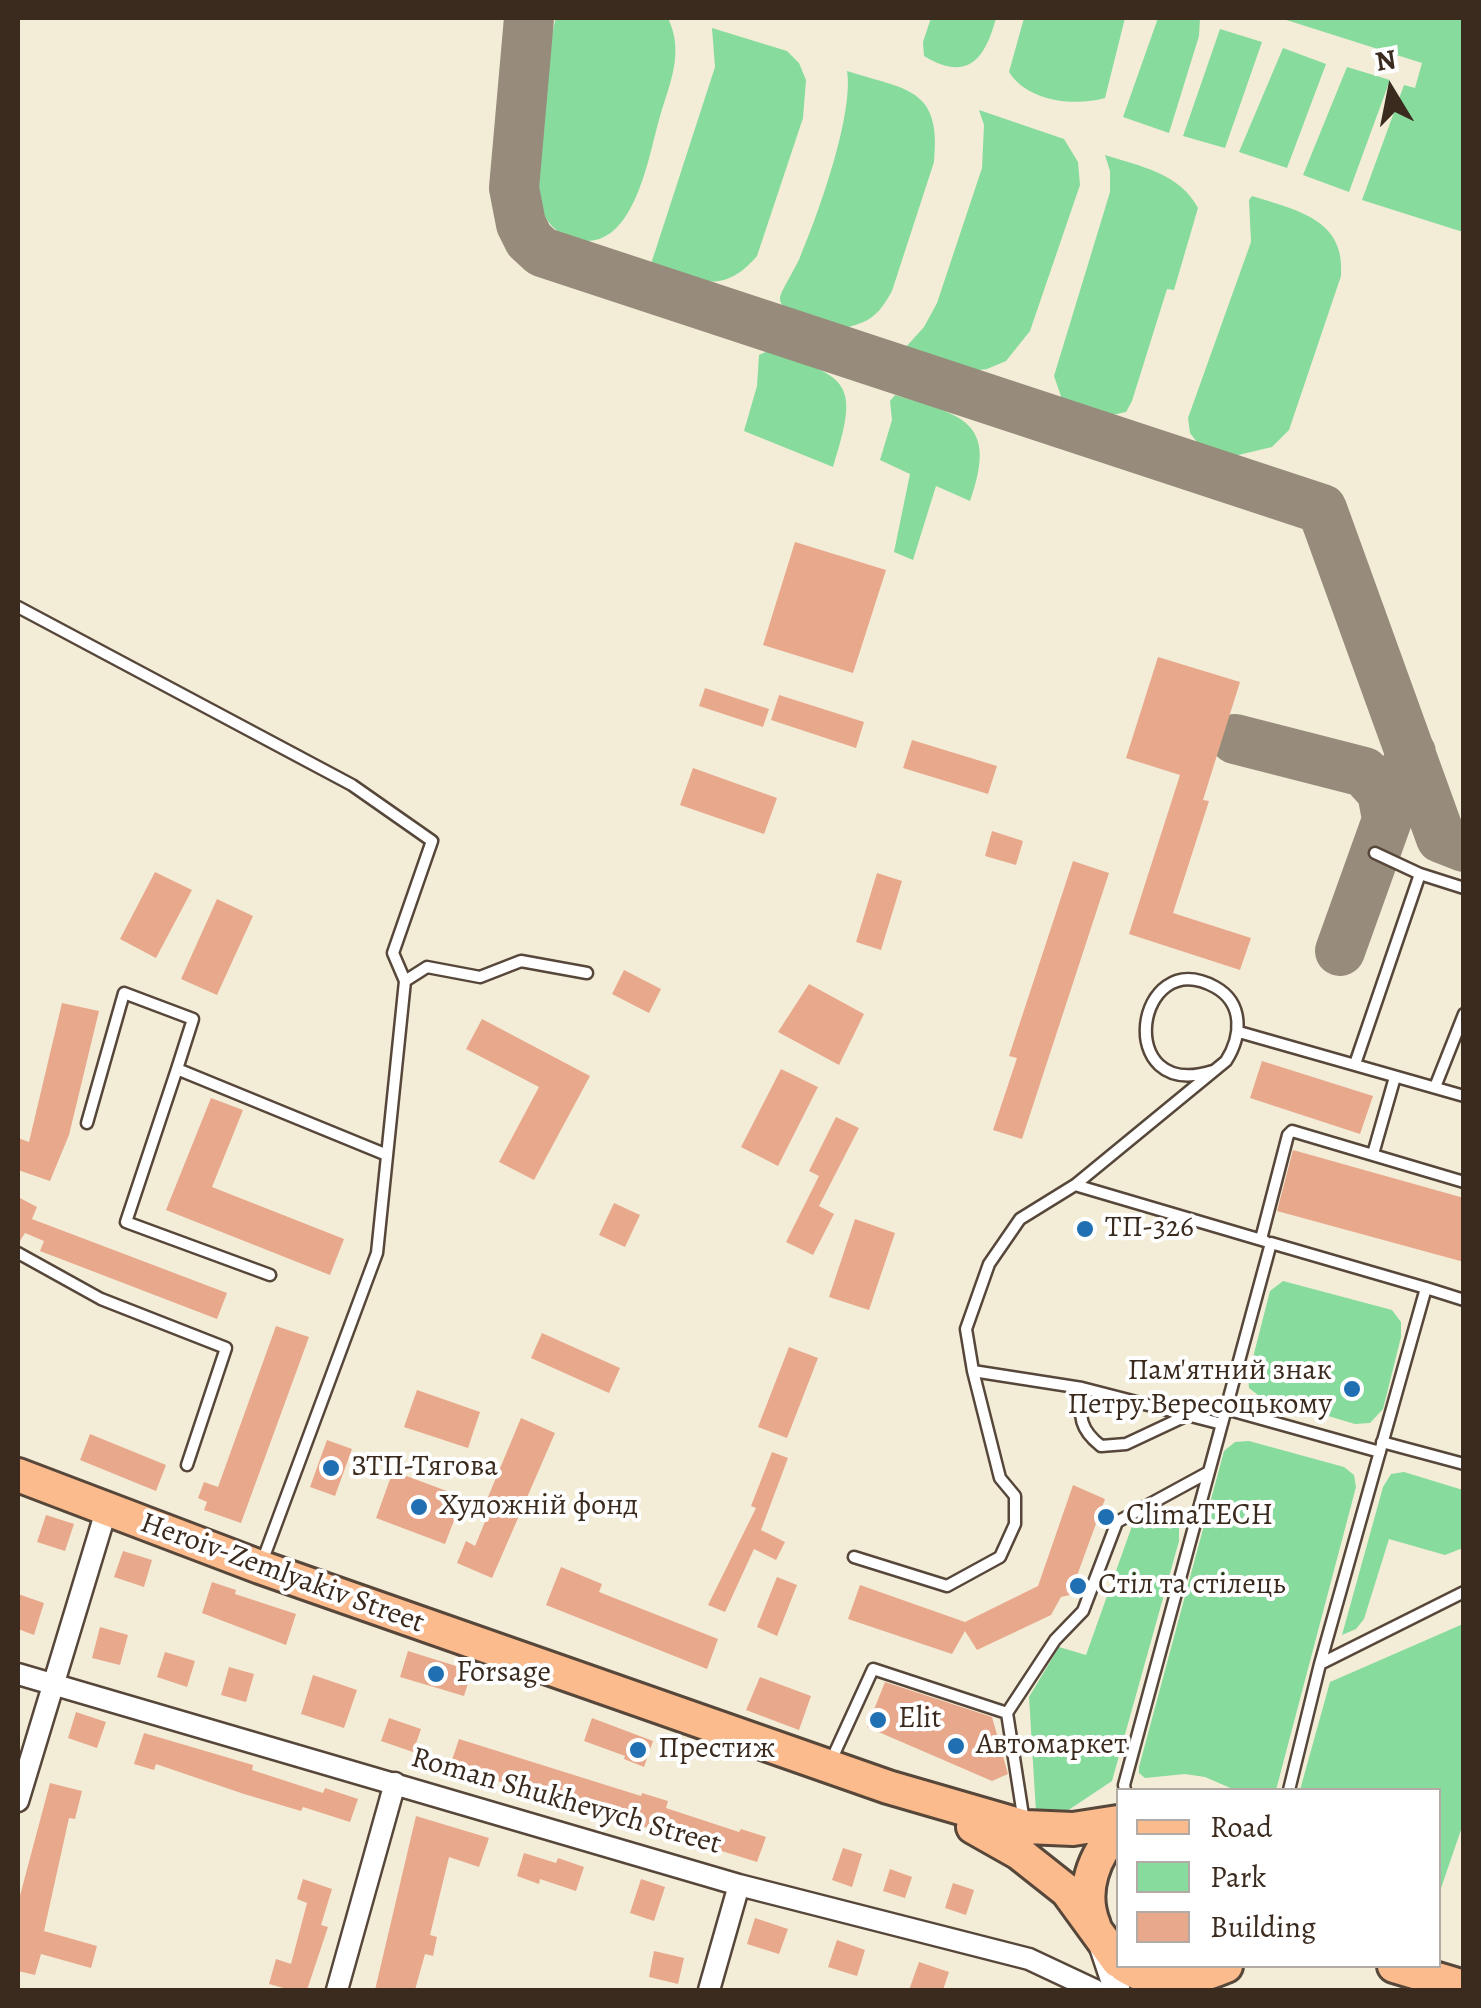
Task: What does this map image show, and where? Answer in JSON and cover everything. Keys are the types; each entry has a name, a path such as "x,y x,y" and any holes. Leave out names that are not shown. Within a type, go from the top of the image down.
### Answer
{"main road":[{"name":"Heroiv-Zemlyakiv Street","path":"18,1475 260,1568 888,1787"},
{"path":"888,1787 1026,1828 1074,1829 1116,1822"},
{"path":"888,1787 992,1836 1019,1853 1084,1910 1109,1950"},
{"path":"1109,1950 1091,1917 1088,1894 1101,1850 1116,1832"},
{"path":"1128,1968 1168,1981 1196,1978 1219,1968"},
{"path":"1401,1968 1464,1987"}],"street":[{"path":"18,1802 106,1511"},
{"name":"Roman Shukhevych Street","path":"18,1674 740,1884 1029,1959 1095,1990"},
{"path":"338,1990 395,1782"},
{"path":"709,1990 740,1884"},
{"path":"1109,1950 1116,1990"},
{"path":"1192,1990 1221,1968"}],"lane":[{"path":"18,607 352,785 432,841 392,953 405,981 378,1252 260,1568"},
{"path":"1375,853 1420,874 1464,888"},
{"path":"1355,1064 1420,874"},
{"path":"405,981 427,967 480,976 520,961 586,973"},
{"path":"854,1558 947,1586 1000,1557 1016,1524 1015,1496 1000,1478 966,1329 990,1264 1020,1219 1075,1184 1226,1061 1235,1048 1239,1032 1232,1003 1222,991 1193,980 1178,982 1152,1000 1143,1029 1146,1045 1154,1059 1181,1075 1213,1071"},
{"path":"86,1123 124,994 193,1019 126,1222 270,1276"},
{"path":"1435,1087 1464,1014"},
{"path":"1239,1032 1464,1096"},
{"path":"177,1070 388,1155"},
{"path":"1374,1154 1396,1077"},
{"path":"1125,1788 1226,1408 1288,1134 1374,1154 1464,1182"},
{"path":"1075,1184 1464,1300"},
{"path":"18,1253 100,1299 226,1348 187,1465"},
{"path":"1289,1788 1320,1664 1426,1288"},
{"path":"973,1371 1082,1388 1222,1424"},
{"path":"1082,1388 1080,1413 1086,1434 1100,1446 1126,1444 1190,1414"},
{"path":"1226,1408 1464,1464"},
{"path":"1026,1828 1007,1713 1055,1640 1083,1611 1117,1522 1207,1473"},
{"path":"1320,1664 1464,1592"},
{"path":"828,1766 873,1669 1007,1713"}],"green space":[{"path":"556,18 668,18 673,31 674,69 643,178 625,217 612,232 596,240 565,236 550,223 540,206 542,113"},
{"path":"931,18 996,18 980,55 963,66 952,67 924,56 923,42"},
{"path":"1024,18 1125,18 1105,98 1079,102 1052,99 1017,82 1009,72"},
{"path":"1158,18 1200,18 1199,36 1169,133 1123,117"},
{"path":"1280,18 1463,18 1463,232 1362,200 1404,85 1415,88 1422,63"},
{"path":"712,28 787,51 799,63 806,80 803,118 757,256 744,269 719,281 694,279 651,264 715,67"},
{"path":"1220,29 1262,42 1225,148 1183,136"},
{"path":"1283,48 1326,64 1287,168 1239,152"},
{"path":"1347,67 1390,80 1349,192 1303,175"},
{"path":"847,71 903,88 916,96 926,105 935,137 934,162 892,291 871,318 838,328 794,315 781,304 780,298 807,239 833,164 845,112"},
{"path":"979,110 1064,139 1078,162 1080,185 1030,331 1006,361 971,371 905,348 924,327 937,303 982,168 984,125"},
{"path":"1105,155 1170,179 1181,186 1198,208 1174,290 1167,289 1132,401 1126,412 1098,418 1063,402 1054,376 1110,192"},
{"path":"1252,196 1301,212 1327,229 1340,257 1341,276 1289,430 1272,447 1234,456 1200,446 1190,433 1188,418 1251,242"},
{"path":"768,351 817,368 841,387 846,417 833,467 744,431 757,386 759,355"},
{"path":"895,395 955,416 968,425 980,453 970,501 936,486 913,560 894,552 910,474 880,460 892,420 890,401"},
{"path":"1283,1281 1392,1310 1401,1322 1401,1337 1383,1409 1370,1423 1355,1424 1258,1395 1249,1388 1248,1377 1270,1291"},
{"path":"1249,1441 1344,1467 1354,1475 1356,1487 1277,1788 1230,1788 1205,1777 1185,1774 1145,1778 1139,1773 1224,1451 1235,1442"},
{"path":"1404,1472 1463,1490 1463,1548 1445,1555 1389,1539 1364,1619 1356,1629 1342,1635 1383,1487 1391,1474"},
{"path":"1151,1509 1173,1515 1179,1526 1179,1541 1112,1781 1058,1817 1036,1812 1029,1697 1059,1647 1086,1655 1132,1526 1139,1515"},
{"path":"1463,1624 1463,1824 1441,1888 1441,1788 1301,1788 1330,1682"}],"building":[{"path":"795,542 886,570 853,673 763,645"},
{"path":"1158,657 1240,682 1203,800 1209,801 1173,913 1251,938 1240,970 1129,934 1180,775 1126,758"},
{"path":"705,688 769,709 763,727 699,706"},
{"path":"779,695 864,722 856,748 771,720"},
{"path":"912,740 997,766 988,794 903,768"},
{"path":"693,768 777,798 764,834 680,805"},
{"path":"992,831 1023,841 1016,865 985,856"},
{"path":"1073,861 1109,873 1022,1139 993,1130 1017,1058 1009,1056"},
{"path":"155,872 192,890 156,958 120,939"},
{"path":"877,873 902,881 881,950 856,942"},
{"path":"217,899 253,916 217,995 181,979"},
{"path":"624,970 661,989 649,1013 612,994"},
{"path":"809,984 864,1014 839,1065 778,1032"},
{"path":"62,1003 99,1011 69,1135 50,1181 18,1170 18,1138 29,1142"},
{"path":"482,1019 590,1076 534,1180 499,1162 539,1087 466,1049"},
{"path":"1262,1061 1373,1096 1360,1134 1250,1098"},
{"path":"781,1069 818,1087 778,1166 741,1147"},
{"path":"211,1098 243,1110 212,1187 344,1239 330,1275 166,1210"},
{"path":"836,1117 859,1128 819,1206 834,1214 813,1255 786,1242 819,1176 809,1171"},
{"path":"1293,1150 1464,1198 1464,1262 1277,1211"},
{"path":"18,1197 37,1207 32,1219 227,1293 217,1319 40,1251 44,1241 25,1233 18,1244"},
{"path":"614,1203 640,1215 625,1247 599,1235"},
{"path":"855,1219 895,1233 869,1310 829,1297"},
{"path":"276,1326 309,1337 241,1523 204,1510 207,1502 198,1498 204,1482 218,1487"},
{"path":"542,1333 620,1368 609,1393 531,1358"},
{"path":"789,1347 818,1358 787,1438 758,1427"},
{"path":"417,1390 480,1412 468,1448 404,1427"},
{"path":"521,1418 555,1433 492,1578 457,1563 466,1541 475,1546 489,1512 483,1509"},
{"path":"90,1434 166,1465 156,1491 80,1460"},
{"name":"ЗТП-Тягова","path":"327,1440 352,1449 335,1496 310,1487"},
{"path":"772,1452 788,1458 761,1530 785,1542 776,1560 754,1549 725,1612 708,1605 756,1508 751,1506"},
{"name":"Художній фонд","path":"393,1471 463,1497 445,1544 376,1518"},
{"path":"1073,1485 1105,1499 1070,1595 1061,1597 1051,1615 977,1650 965,1631 952,1654 848,1619 860,1585 965,1622 1038,1586"},
{"path":"46,1515 74,1524 65,1551 37,1542"},
{"path":"123,1551 152,1560 144,1587 114,1577"},
{"path":"561,1567 602,1584 599,1592 718,1639 707,1669 546,1605"},
{"path":"777,1577 797,1585 777,1636 757,1627"},
{"path":"212,1582 236,1590 235,1594 296,1614 286,1645 202,1613"},
{"path":"18,1594 44,1603 34,1635 18,1629"},
{"path":"100,1627 128,1635 120,1665 92,1658"},
{"name":"Forsage","path":"408,1651 472,1671 464,1696 400,1677"},
{"path":"165,1652 195,1661 187,1687 157,1677"},
{"path":"229,1667 254,1674 246,1702 221,1695"},
{"path":"313,1675 357,1690 344,1728 301,1714"},
{"path":"760,1677 811,1696 799,1730 746,1710"},
{"name":"Автомаркет","path":"885,1682 992,1717 1008,1774 992,1781 867,1727"},
{"path":"76,1712 106,1722 97,1748 68,1738"},
{"path":"389,1718 421,1729 413,1752 381,1741"},
{"path":"592,1718 653,1741 644,1767 584,1741"},
{"path":"144,1733 253,1765 252,1770 323,1793 325,1788 358,1799 350,1822 244,1794 156,1764 154,1770 134,1764"},
{"path":"459,1739 668,1801 666,1808 766,1837 757,1862 450,1766"},
{"path":"50,1783 82,1791 75,1819 69,1818 44,1931 97,1946 91,1968 41,1954 35,1975 18,1971 18,1903"},
{"path":"416,1816 489,1838 479,1867 449,1857 430,1935 437,1937 433,1956 425,1954 415,1990 375,1990"},
{"path":"843,1848 862,1854 852,1887 832,1880"},
{"path":"524,1853 584,1867 576,1891 517,1876"},
{"path":"890,1869 912,1877 905,1898 883,1891"},
{"path":"303,1879 332,1889 321,1925 328,1927 307,1990 291,1990 269,1984 276,1959 291,1964 307,1903 297,1899"},
{"path":"641,1879 665,1887 654,1921 630,1913"},
{"path":"953,1883 974,1890 966,1915 945,1908"},
{"path":"755,1918 788,1929 779,1954 747,1944"},
{"path":"837,1940 865,1950 857,1976 828,1967"},
{"path":"654,1951 684,1958 678,1984 649,1977"},
{"path":"919,1962 949,1972 943,1990 909,1990"}],"taxiway":[{"path":"529,18 514,188 521,224 529,240 542,252 1322,509 1441,838 1464,847"},
{"path":"1235,739 1364,772 1382,792 1387,819"},
{"path":"1340,951 1411,753"}],"place":[{"name":"ТП-326","path":"1085,1229"},
{"name":"Пам'ятний знак Петру Вересоцькому","path":"1352,1389"},
{"name":"ЗТП-Тягова","path":"331,1468"},
{"name":"Художній фонд","path":"419,1507"},
{"name":"ClimaTECH","path":"1106,1517"},
{"name":"Стіл та стілець","path":"1078,1586"},
{"name":"Forsage","path":"436,1674"},
{"name":"Elit","path":"878,1720"},
{"name":"Автомаркет","path":"956,1746"},
{"name":"Престиж","path":"638,1750"}]}
